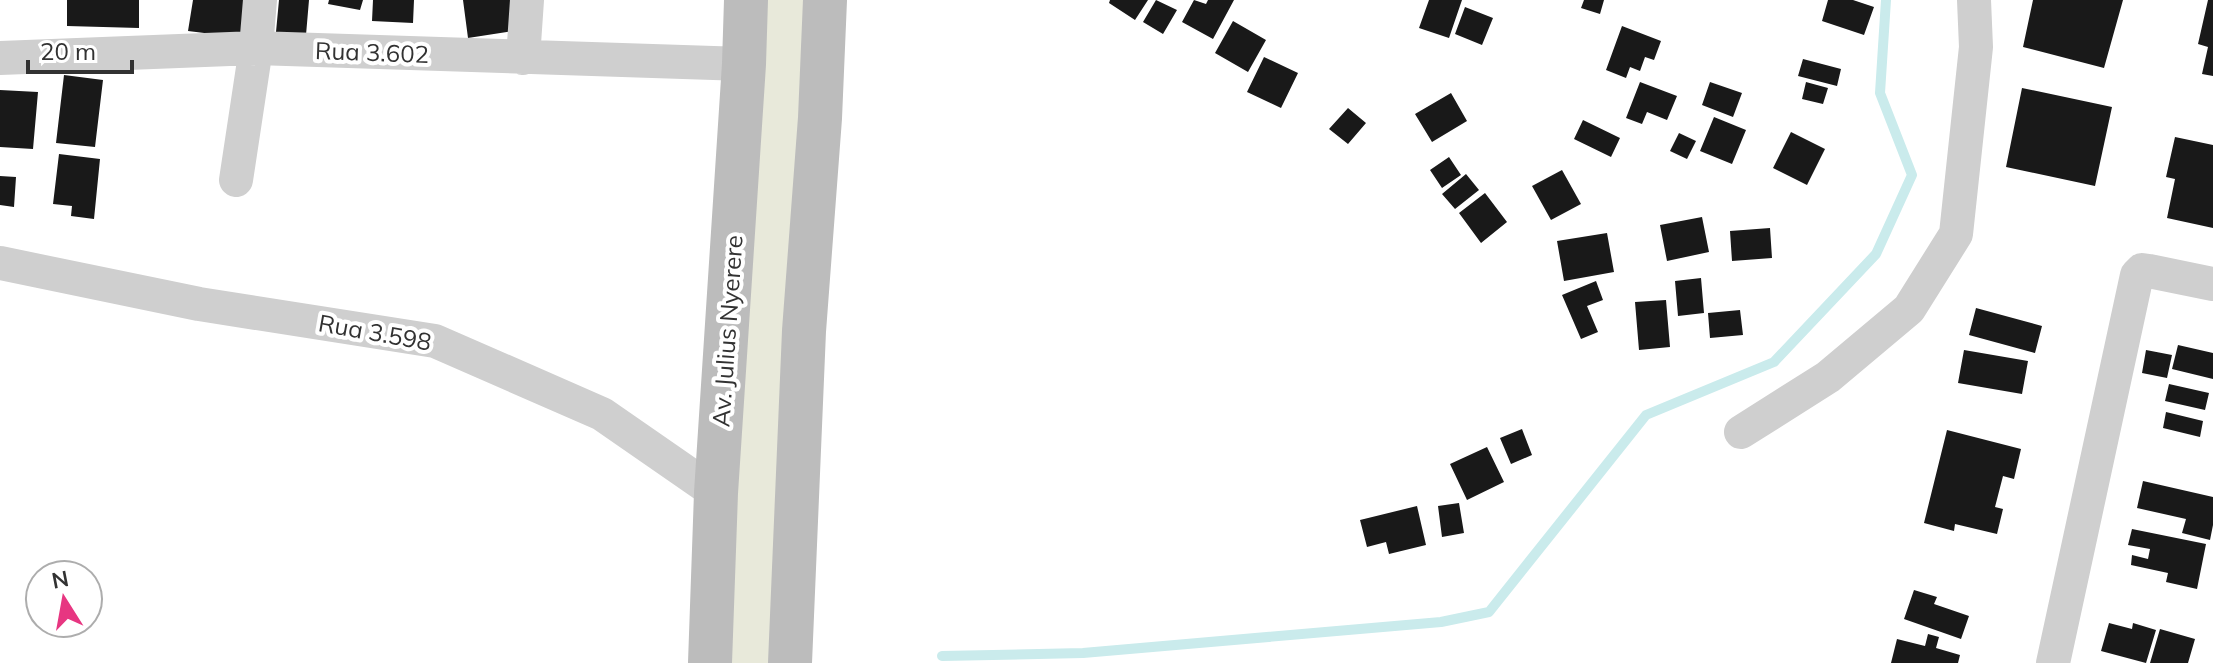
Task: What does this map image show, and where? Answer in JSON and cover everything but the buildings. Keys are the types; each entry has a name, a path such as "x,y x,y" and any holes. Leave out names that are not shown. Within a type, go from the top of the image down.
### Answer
{"main road":[{"name":"Av. Julius Nyerere","path":"710,663 716,493 746,0"},
{"path":"790,663 804,331 825,0"}],"street":[{"path":"236,180 260,0"},
{"path":"523,58 527,0"},
{"path":"1741,432 1828,377 1909,309 1956,234 1976,47 1974,0"},
{"name":"Rua 3.602","path":"0,58 256,48 744,64"},
{"name":"Rua 3.598","path":"0,263 199,304 435,341 602,414 716,493"},
{"path":"2053,663 2137,275 2142,270 2213,284"}],"shaded area":[{"path":"755,0 805,0 777,663 731,663"}],"waterway":[{"path":"942,656 1083,653 1441,622 1489,612 1646,415 1774,362 1876,254 1912,175 1880,93 1886,0"}]}
